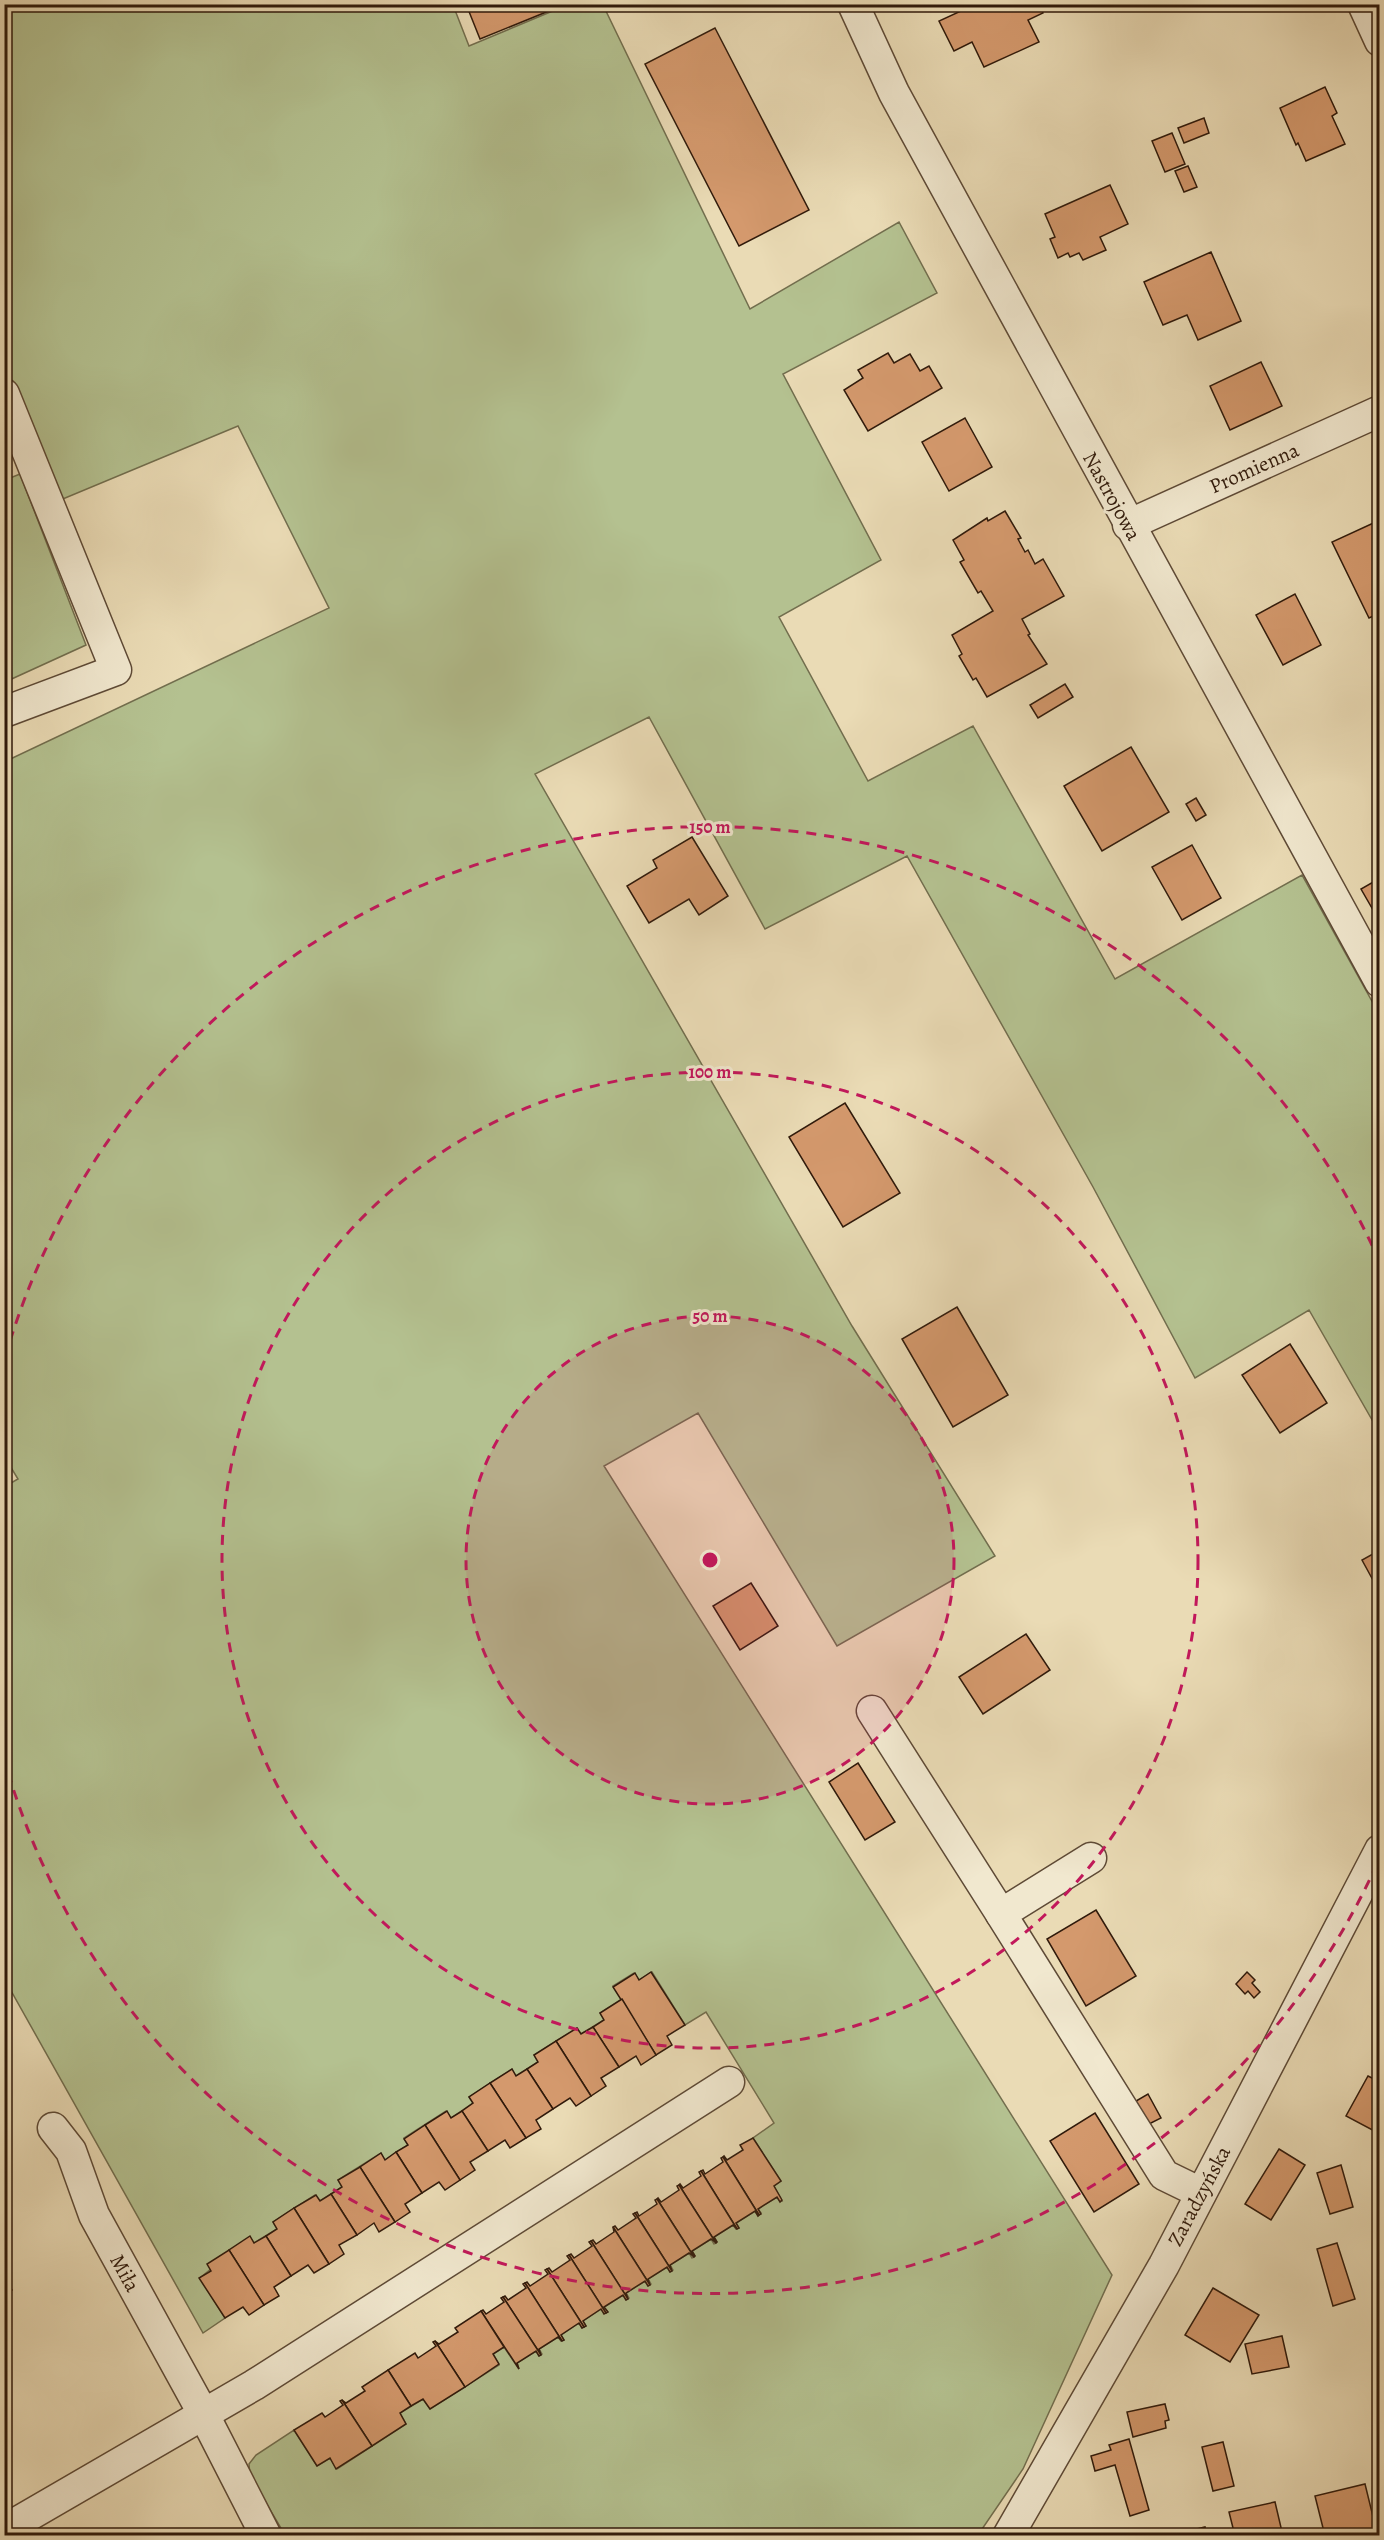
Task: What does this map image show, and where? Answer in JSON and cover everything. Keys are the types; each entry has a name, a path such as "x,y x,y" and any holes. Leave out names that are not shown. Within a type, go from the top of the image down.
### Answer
{"street":[{"name":"Nastrojowa","path":"853,4 899,103 1380,982"},
{"path":"1363,4 1380,41"},
{"path":"4,394 116,670 4,712"},
{"name":"Promienna","path":"1128,525 1380,411"},
{"path":"872,1711 1164,2175 1201,2193"},
{"name":"Zaradzyńska","path":"1008,2535 1164,2265 1380,1850"},
{"path":"1001,1914 1091,1858"},
{"path":"4,2530 264,2379 729,2082"},
{"name":"Miła","path":"53,2128 71,2151 94,2215 204,2415 266,2535"}],"green space":[{"path":"5,5 453,5 469,46 567,5 603,5 750,309 899,222 937,293 783,374 881,560 779,617 868,781 973,726 1115,979 1302,875 1379,1014 1379,1432 1309,1310 1195,1378 1093,1187 907,856 765,929 649,717 535,774 852,1326 995,1556 837,1646 698,1413 604,1466 1112,2275 1023,2469 978,2535 285,2535 250,2476 249,2464 256,2455 294,2430 317,2466 330,2458 337,2469 406,2424 400,2413 423,2399 430,2409 499,2365 493,2354 504,2347 519,2369 517,2363 536,2351 539,2356 542,2354 539,2349 558,2337 561,2341 564,2340 561,2335 579,2323 582,2328 586,2326 583,2321 601,2309 608,2312 604,2307 623,2295 626,2300 629,2298 626,2293 645,2281 648,2286 651,2284 648,2279 667,2267 670,2272 673,2270 670,2265 689,2253 692,2258 695,2256 692,2251 711,2239 714,2244 717,2242 714,2237 733,2225 736,2229 739,2228 736,2223 755,2211 758,2216 761,2213 758,2209 777,2197 782,2201 774,2186 781,2181 753,2138 774,2123 706,2012 685,2025 652,1972 639,1980 634,1973 613,1986 622,1999 600,2013 604,2020 581,2034 577,2028 534,2055 538,2062 516,2076 512,2069 469,2097 473,2103 451,2118 446,2111 404,2138 408,2145 385,2160 381,2153 338,2180 342,2187 320,2201 315,2195 273,2222 277,2229 254,2243 250,2237 200,2278 225,2318 203,2333 5,1980 4,1487 18,1479 4,1456 4,762 329,608 238,426 58,501 5,365"},
{"path":"20,474 86,645 5,682 5,480"}],"building":[{"path":"466,4 566,4 480,39"},
{"path":"976,4 1039,4 1043,13 1028,20 1039,42 984,67 972,42 954,51 939,21"},
{"path":"715,28 809,210 739,246 645,64"},
{"path":"1325,87 1337,113 1332,116 1345,144 1306,161 1298,143 1296,145 1280,108"},
{"path":"1204,118 1209,133 1184,143 1178,128"},
{"path":"1172,133 1185,164 1165,172 1152,141"},
{"path":"1188,166 1197,187 1184,192 1175,171"},
{"path":"1110,185 1128,224 1100,237 1106,250 1083,260 1079,253 1070,257 1068,253 1058,258 1050,239 1055,237 1045,214"},
{"path":"1211,252 1241,321 1198,340 1187,315 1163,325 1144,282"},
{"path":"888,353 894,363 910,354 920,371 929,366 942,388 868,431 844,390 863,378 858,370"},
{"path":"1261,362 1282,406 1230,430 1210,386"},
{"path":"965,418 992,467 949,491 922,442"},
{"path":"1005,511 1021,538 1018,539 1025,552 1028,550 1035,564 1043,559 1064,596 1022,619 1030,634 1028,635 1047,664 987,697 976,678 973,680 959,656 962,654 952,635 993,611 981,591 978,593 960,562 964,560 953,540 987,518 988,521"},
{"path":"1380,520 1380,613 1369,618 1332,542"},
{"path":"1295,594 1321,645 1283,665 1256,615"},
{"path":"1065,684 1073,697 1038,718 1030,705"},
{"path":"1131,747 1169,812 1102,851 1064,786"},
{"path":"1196,798 1206,815 1196,821 1186,804"},
{"path":"692,837 728,896 699,915 689,899 649,923 627,886 657,868 653,860"},
{"path":"1192,845 1221,898 1182,920 1152,867"},
{"path":"1375,881 1380,888 1380,922 1361,889"},
{"path":"845,1103 900,1193 843,1227 789,1137"},
{"path":"957,1307 1008,1395 953,1427 902,1339"},
{"path":"1290,1344 1327,1403 1280,1433 1242,1375"},
{"path":"1380,1550 1380,1593 1362,1560"},
{"path":"751,1583 778,1626 740,1650 713,1606"},
{"path":"1026,1634 1050,1670 983,1714 959,1677"},
{"path":"858,1763 895,1822 865,1840 829,1782"},
{"path":"1096,1910 1136,1976 1086,2006 1047,1939"},
{"path":"651,1972 685,2025 667,2036 672,2045 656,2055 613,1987 635,1973 639,1980"},
{"path":"1247,1972 1255,1980 1252,1983 1260,1992 1254,1998 1248,1991 1245,1994 1236,1984"},
{"path":"622,1999 656,2055 641,2065 636,2056 619,2067 593,2027 604,2020 600,2013"},
{"path":"593,2027 619,2067 601,2078 606,2086 591,2096 556,2041 577,2028 581,2034"},
{"path":"556,2041 591,2096 576,2106 570,2098 553,2109 527,2069 538,2062 534,2055"},
{"path":"512,2069 516,2076 527,2069 553,2109 536,2120 541,2129 526,2138 490,2083"},
{"path":"1368,2076 1380,2082 1380,2134 1346,2116"},
{"path":"490,2083 526,2138 510,2148 505,2140 488,2151 462,2111 473,2103 469,2097"},
{"path":"1148,2094 1161,2118 1149,2124 1136,2101"},
{"path":"447,2111 451,2118 462,2111 488,2151 470,2162 475,2170 460,2180 425,2125"},
{"path":"1095,2113 1139,2184 1094,2212 1050,2141"},
{"path":"425,2125 460,2180 445,2190 439,2182 422,2193 396,2152 408,2145 404,2139"},
{"path":"753,2138 781,2181 774,2186 782,2200 780,2202 777,2197 758,2209 761,2214 759,2215 723,2157 727,2160 743,2150 740,2145"},
{"path":"1279,2149 1305,2165 1271,2220 1245,2204"},
{"path":"396,2152 422,2193 405,2204 410,2212 395,2222 360,2167 381,2153 385,2160"},
{"path":"723,2157 759,2215 755,2211 736,2223 739,2228 737,2229 701,2171 703,2170 705,2174 723,2162 721,2158"},
{"path":"1341,2165 1353,2207 1330,2214 1317,2173"},
{"path":"360,2167 395,2222 379,2232 374,2223 357,2235 331,2194 342,2187 338,2180"},
{"path":"701,2171 737,2229 733,2225 714,2237 716,2243 679,2185 683,2188 701,2176 699,2172"},
{"path":"679,2185 716,2243 711,2239 692,2251 694,2257 657,2199 661,2202 679,2190 677,2186"},
{"path":"331,2194 357,2235 339,2245 344,2254 329,2264 294,2208 316,2195 320,2201"},
{"path":"657,2199 694,2257 689,2253 670,2265 672,2271 635,2213 637,2212 639,2216 657,2204 655,2200"},
{"path":"294,2208 329,2264 314,2273 308,2265 291,2276 266,2236 277,2229 273,2222"},
{"path":"635,2213 672,2271 670,2272 667,2267 648,2279 650,2285 613,2227 615,2226 618,2230 636,2218 633,2214"},
{"path":"613,2227 650,2285 648,2286 645,2281 626,2293 628,2299 591,2241 593,2240 596,2244 614,2232"},
{"path":"250,2236 254,2243 266,2236 291,2276 274,2287 279,2296 264,2305 229,2250"},
{"path":"591,2241 628,2299 626,2300 623,2295 604,2307 608,2312 606,2313 569,2255 571,2254 574,2258 592,2246 589,2242"},
{"path":"1337,2243 1355,2299 1333,2306 1317,2249"},
{"path":"229,2250 264,2305 249,2315 243,2307 225,2318 199,2278 211,2271 207,2264"},
{"path":"569,2255 606,2313 604,2314 601,2309 583,2321 586,2326 584,2327 547,2269 549,2268 552,2272 570,2260 567,2256"},
{"path":"547,2269 584,2327 582,2328 579,2323 561,2335 564,2340 562,2341 525,2283 527,2282 530,2286 548,2274 545,2270"},
{"path":"4,2277 12,2290 4,2294"},
{"path":"525,2283 562,2341 558,2337 539,2349 541,2355 503,2297 505,2296 508,2300 526,2288 523,2284"},
{"path":"1213,2288 1259,2315 1230,2362 1185,2335"},
{"path":"503,2297 541,2355 539,2356 536,2351 517,2363 519,2369 481,2311 483,2310 486,2314 504,2302 501,2298"},
{"path":"481,2311 504,2347 493,2354 499,2364 465,2387 435,2341 439,2344 458,2332 455,2328"},
{"path":"1282,2336 1289,2367 1252,2374 1245,2344"},
{"path":"435,2341 465,2387 430,2409 423,2399 411,2406 388,2370 415,2353 418,2358 436,2346 433,2342"},
{"path":"388,2370 411,2406 400,2413 406,2424 372,2446 342,2400 346,2403 365,2391 362,2387"},
{"path":"342,2400 372,2446 336,2469 330,2458 317,2466 294,2430 322,2413 325,2417 343,2405 340,2401"},
{"path":"1165,2404 1169,2420 1165,2421 1166,2428 1133,2437 1127,2412"},
{"path":"1129,2439 1149,2510 1130,2516 1115,2465 1095,2471 1091,2456 1111,2450 1109,2445"},
{"path":"1223,2442 1234,2486 1213,2491 1202,2447"},
{"path":"1365,2484 1377,2533 1367,2536 1325,2536 1315,2496"},
{"path":"1275,2502 1283,2536 1235,2536 1229,2512"},
{"path":"1205,2527 1207,2536 1168,2536"}]}
